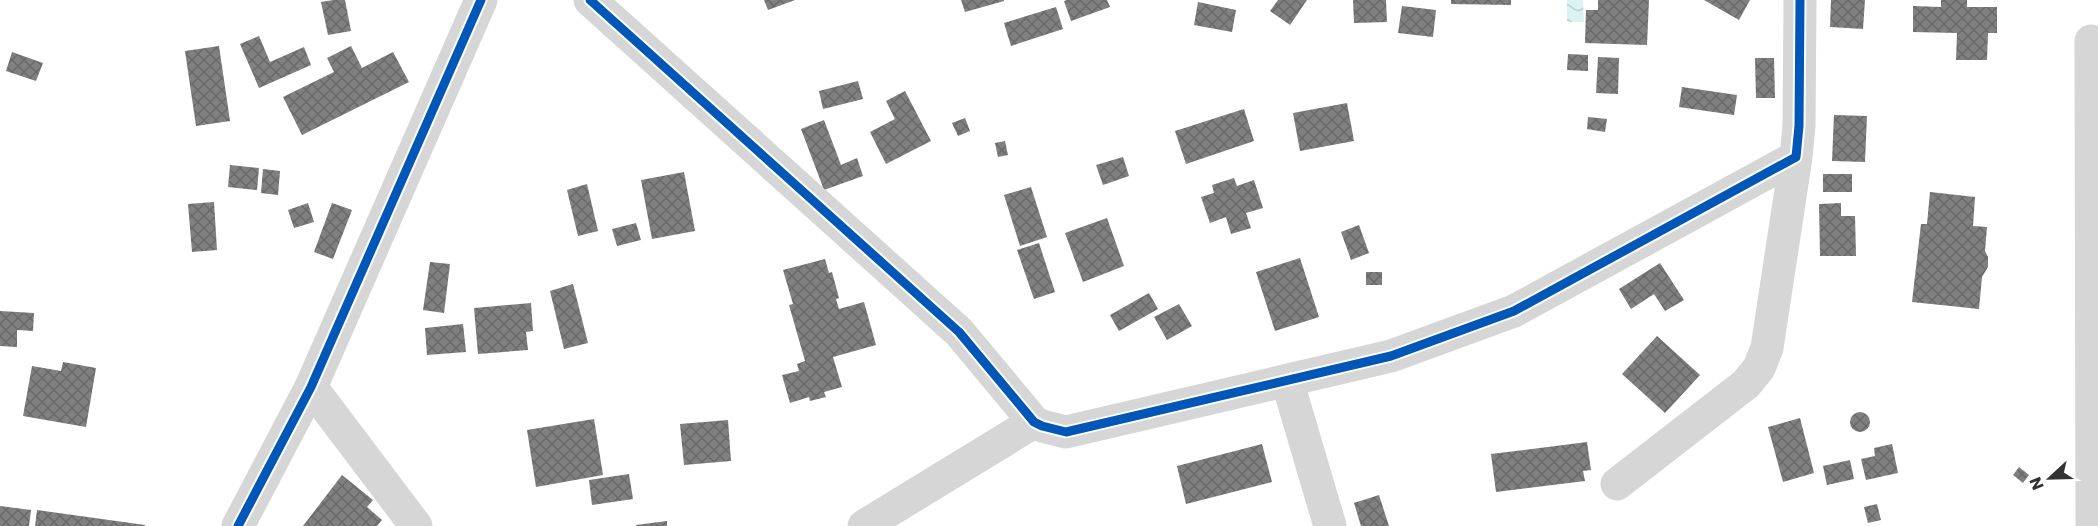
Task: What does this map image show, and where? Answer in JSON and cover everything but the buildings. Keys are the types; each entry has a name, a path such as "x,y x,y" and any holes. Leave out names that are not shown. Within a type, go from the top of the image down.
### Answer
{"street":[{"path":"238,526 311,387 481,0"},
{"path":"590,0 959,332 1034,422 1066,432 1391,356 1514,311 1796,157"},
{"path":"1617,484 1746,384 1759,368 1767,348 1799,126 1800,0"},
{"path":"2091,41 2092,526"},
{"path":"1287,380 1330,526"},
{"path":"311,387 416,526"},
{"path":"864,526 1034,422"}],"water":[{"path":"1567,0 1583,0 1584,22 1567,22"}],"cycle path":[{"path":"238,526 311,387 481,0"},
{"path":"590,0 959,332 1034,422 1066,432 1391,356 1514,311 1796,157 1799,126 1800,0"}]}
